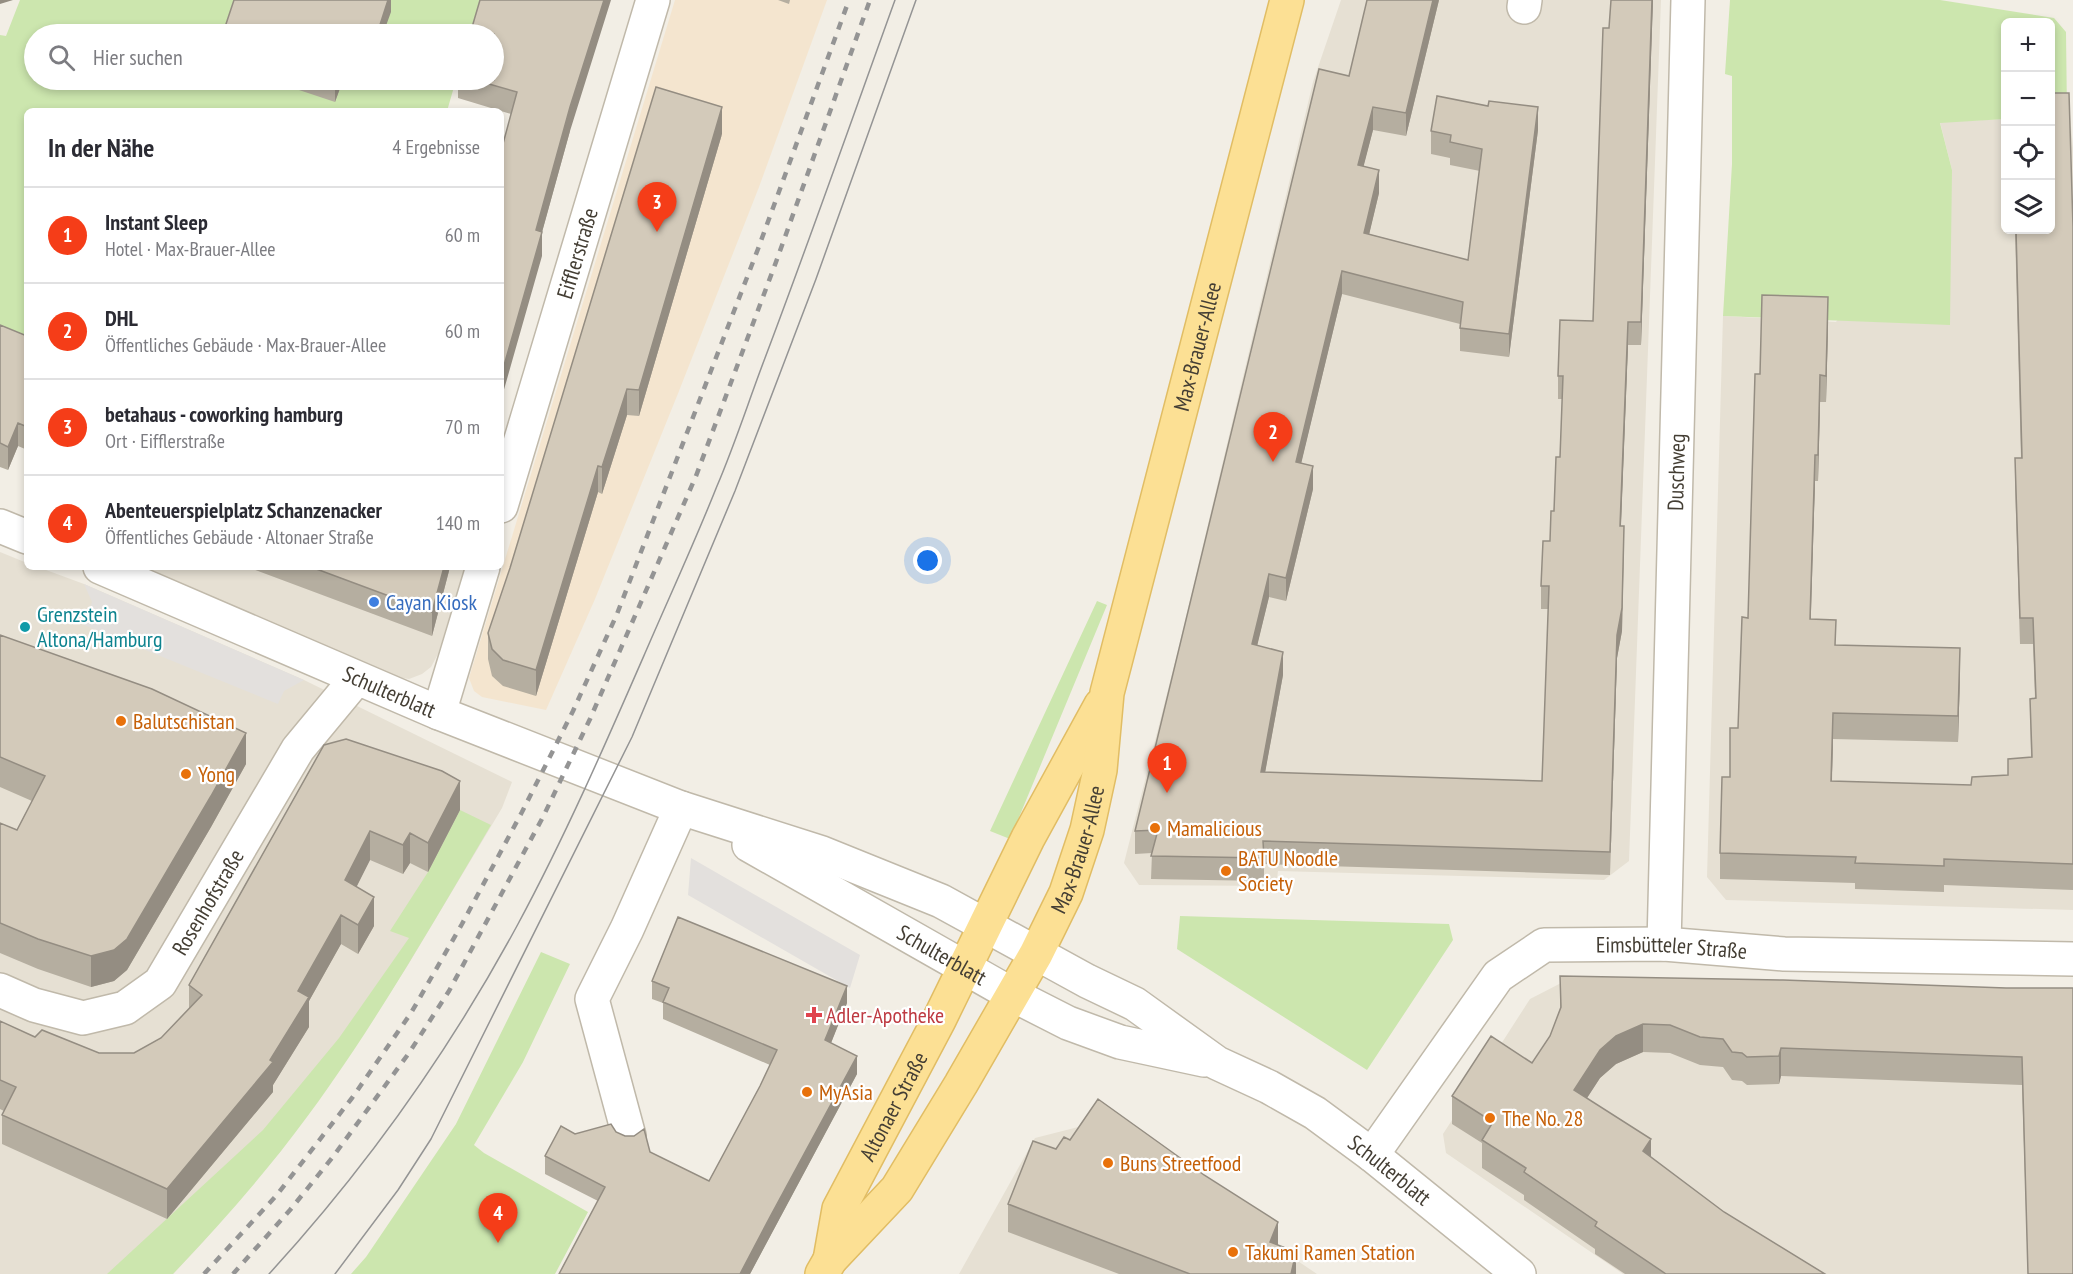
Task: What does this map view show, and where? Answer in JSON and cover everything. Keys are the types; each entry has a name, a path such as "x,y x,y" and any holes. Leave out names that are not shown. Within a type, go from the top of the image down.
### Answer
{"main road":[{"name":"Max-Brauer-Allee","path":"1013,995 1066,893 1087,831 1100,770 1107,693 1287,0"},
{"name":"Max-Brauer-Allee","path":"985,925 1028,838 1107,693"},
{"name":"Altonaer Straße","path":"826,1267 839,1209 939,1020 985,925"},
{"name":"Altonaer Straße","path":"826,1267 897,1189 1013,995"}],"street":[{"name":"Eifflerstraße","path":"504,496 653,0"},
{"name":"Duschweg","path":"1664,944 1688,0"},
{"path":"0,526 24,536"},
{"name":"Schulterblatt","path":"107,570 439,713 681,808 822,853 941,901 1036,954 1135,1004 1217,1062 1269,1087 1315,1113 1372,1155 1519,1274"},
{"path":"439,713 482,570"},
{"name":"Rosenhofstraße","path":"0,990 34,1005 83,1018 125,1008 160,983 298,749 356,679"},
{"path":"629,1136 592,999 627,929 681,808"},
{"name":"Schulterblatt","path":"681,808 964,968 1068,1023 1120,1042 1217,1062"},
{"name":"Eimsbütteler Straße","path":"1372,1155 1498,976 1544,945 1664,944 1784,954 2073,959"}],"shaded area":[{"path":"675,0 827,0 759,187 679,391 595,599 546,710 482,697 474,691 469,678 502,570 504,570 504,563"},
{"path":"1341,0 1661,0 1629,861 1604,880 1278,871 1276,886 1139,885 1124,863 1179,646 1313,82"},
{"path":"2070,115 2073,148 2073,910 1726,900 1707,877 1723,316 1836,322 1952,170 1940,122 2001,119 2001,234 2055,234 2055,116"},
{"path":"0,552 24,562 24,570 46,570 84,584 304,680 512,782 502,808 408,965 347,1059 281,1151 173,1274 0,1274"},
{"path":"145,570 464,570 438,654 431,667 422,674 409,679 397,677"},
{"path":"84,584 304,680 284,691 278,704 84,625 92,602"},
{"path":"691,858 860,955 850,988 688,895"},
{"path":"1565,981 2073,996 2073,1274 1623,1274 1446,1153 1443,1134 1530,999"},
{"path":"1094,1123 1317,1274 959,1274 1035,1138"}],"green space":[{"path":"20,0 481,0 473,24 24,24 24,90 453,90 448,108 24,108 24,359 0,349 0,35 6,36"},
{"path":"1730,0 1940,0 2054,18 2001,18 2001,119 1940,123 1952,170 1950,325 1723,316 1732,164 1732,76 1725,74"},
{"path":"2055,19 2066,32 2067,115 2055,116"},
{"path":"1097,601 1107,605 1010,839 990,831"},
{"path":"460,810 491,825 391,992 310,1113 255,1183 173,1274 107,1274 263,1130 339,1038 409,938 390,931 428,872"},
{"path":"1180,916 1449,924 1453,940 1367,1070 1177,949"},
{"path":"541,952 570,964 523,1062 474,1145 484,1153 588,1212 555,1274 351,1274 366,1257 456,1124"}],"building":[{"path":"234,0 388,0 380,24 226,24"},
{"path":"480,0 604,0 570,107 536,230 542,232 504,365 504,140 517,92 504,88 504,24 473,24"},
{"path":"1367,0 1433,0 1406,113 1373,107 1358,165 1379,170 1364,233 1468,260 1482,149 1450,142 1451,135 1431,131 1437,96 1488,106 1489,101 1538,107 1509,334 1460,328 1463,302 1342,271 1296,462 1313,466 1286,578 1269,574 1252,644 1283,652 1261,772 1542,781 1549,586 1541,586 1543,541 1550,541 1551,511 1554,511 1556,457 1560,457 1563,376 1558,376 1560,320 1593,321 1603,28 1609,28 1611,0 1652,0 1641,322 1628,322 1620,526 1624,526 1622,608 1617,635 1610,852 1263,841 1264,858 1151,856 1158,830 1135,831 1319,69 1349,76"},
{"path":"656,87 722,107 639,390 627,389 602,467 598,466 536,670 503,660 492,649 488,633 510,568"},
{"path":"2055,93 2069,93 2073,227 2073,864 1944,859 1944,866 1855,863 1856,857 1720,853 1722,777 1730,777 1730,728 1738,728 1742,617 1748,618 1755,374 1760,374 1762,295 1828,297 1826,376 1820,375 1818,455 1815,455 1810,619 1836,620 1835,645 1960,648 1958,716 1833,713 1831,781 1971,785 1972,777 2008,775 2008,759 2032,757 2030,699 2036,698 2033,618 2020,618 2015,458 2022,458 2016,234 2055,234"},
{"path":"0,325 24,335 24,426 18,423 8,447 0,443"},
{"path":"319,570 443,570 432,612"},
{"path":"0,635 152,689 246,733 127,939 114,950 91,956 38,939 0,923 0,823 17,830 45,776 0,757"},
{"path":"346,739 442,771 460,781 428,843 410,833 403,845 370,831 345,880 374,897 358,925 341,915 298,991 309,997 270,1060 273,1062 167,1189 2,1115 16,1087 0,1080 0,1021 35,1037 42,1030 99,1053 134,1053 161,1038 202,995 189,985 324,745"},
{"path":"678,917 847,986 825,1040 857,1056 740,1274 559,1274 605,1187 545,1156 561,1126 575,1134 611,1124 616,1132 625,1136 634,1136 644,1129 650,1152 709,1181 777,1050 663,1002 669,988 652,981"},
{"path":"1560,976 2073,988 2073,1274 2028,1274 2022,1057 1781,1048 1779,1056 1747,1057 1742,1053 1732,1052 1723,1039 1700,1037 1670,1025 1643,1024 1616,1036 1600,1050 1574,1090 1651,1139 1643,1151 1724,1212 1825,1274 1666,1274 1595,1226 1597,1222 1524,1172 1526,1168 1482,1140 1493,1122 1452,1096 1491,1036 1532,1063 1550,1036 1561,1007"},
{"path":"1098,1099 1204,1175 1278,1222 1270,1242 1296,1252 1291,1274 1190,1274 1008,1204 1033,1141 1056,1149 1064,1137 1070,1140"}],"tram line":[{"path":"269,1274 305,1234 372,1150 435,1062 492,971 553,855 618,715 724,470 895,0"},
{"path":"335,1274 398,1190 431,1139 632,737 735,491 816,279 916,0"}],"railway":[{"path":"204,1274 276,1196 352,1098 411,1013 522,812 573,711 617,614 758,249 849,0"},
{"path":"233,1274 290,1210 332,1158 409,1053 449,991 543,817 590,719 696,476 870,0"}],"place":[{"name":"betahaus - coworking hamburg","path":"657,232"},
{"name":"DHL","path":"1273,462"},
{"name":"Cayan Kiosk","path":"374,602"},
{"name":"Grenzstein Altona/Hamburg","path":"25,627"},
{"name":"Balutschistan","path":"121,721"},
{"name":"Yong","path":"186,774"},
{"name":"Instant Sleep","path":"1167,793"},
{"name":"Mamalicious","path":"1155,828"},
{"name":"BATU Noodle Society","path":"1226,871"},
{"name":"Adler-Apotheke","path":"814,1015"},
{"name":"MyAsia","path":"807,1092"},
{"name":"The No. 28","path":"1490,1118"},
{"name":"Buns Streetfood","path":"1108,1163"},
{"name":"Abenteuerspielplatz Schanzenacker","path":"498,1243"},
{"name":"Takumi Ramen Station","path":"1233,1252"}]}
